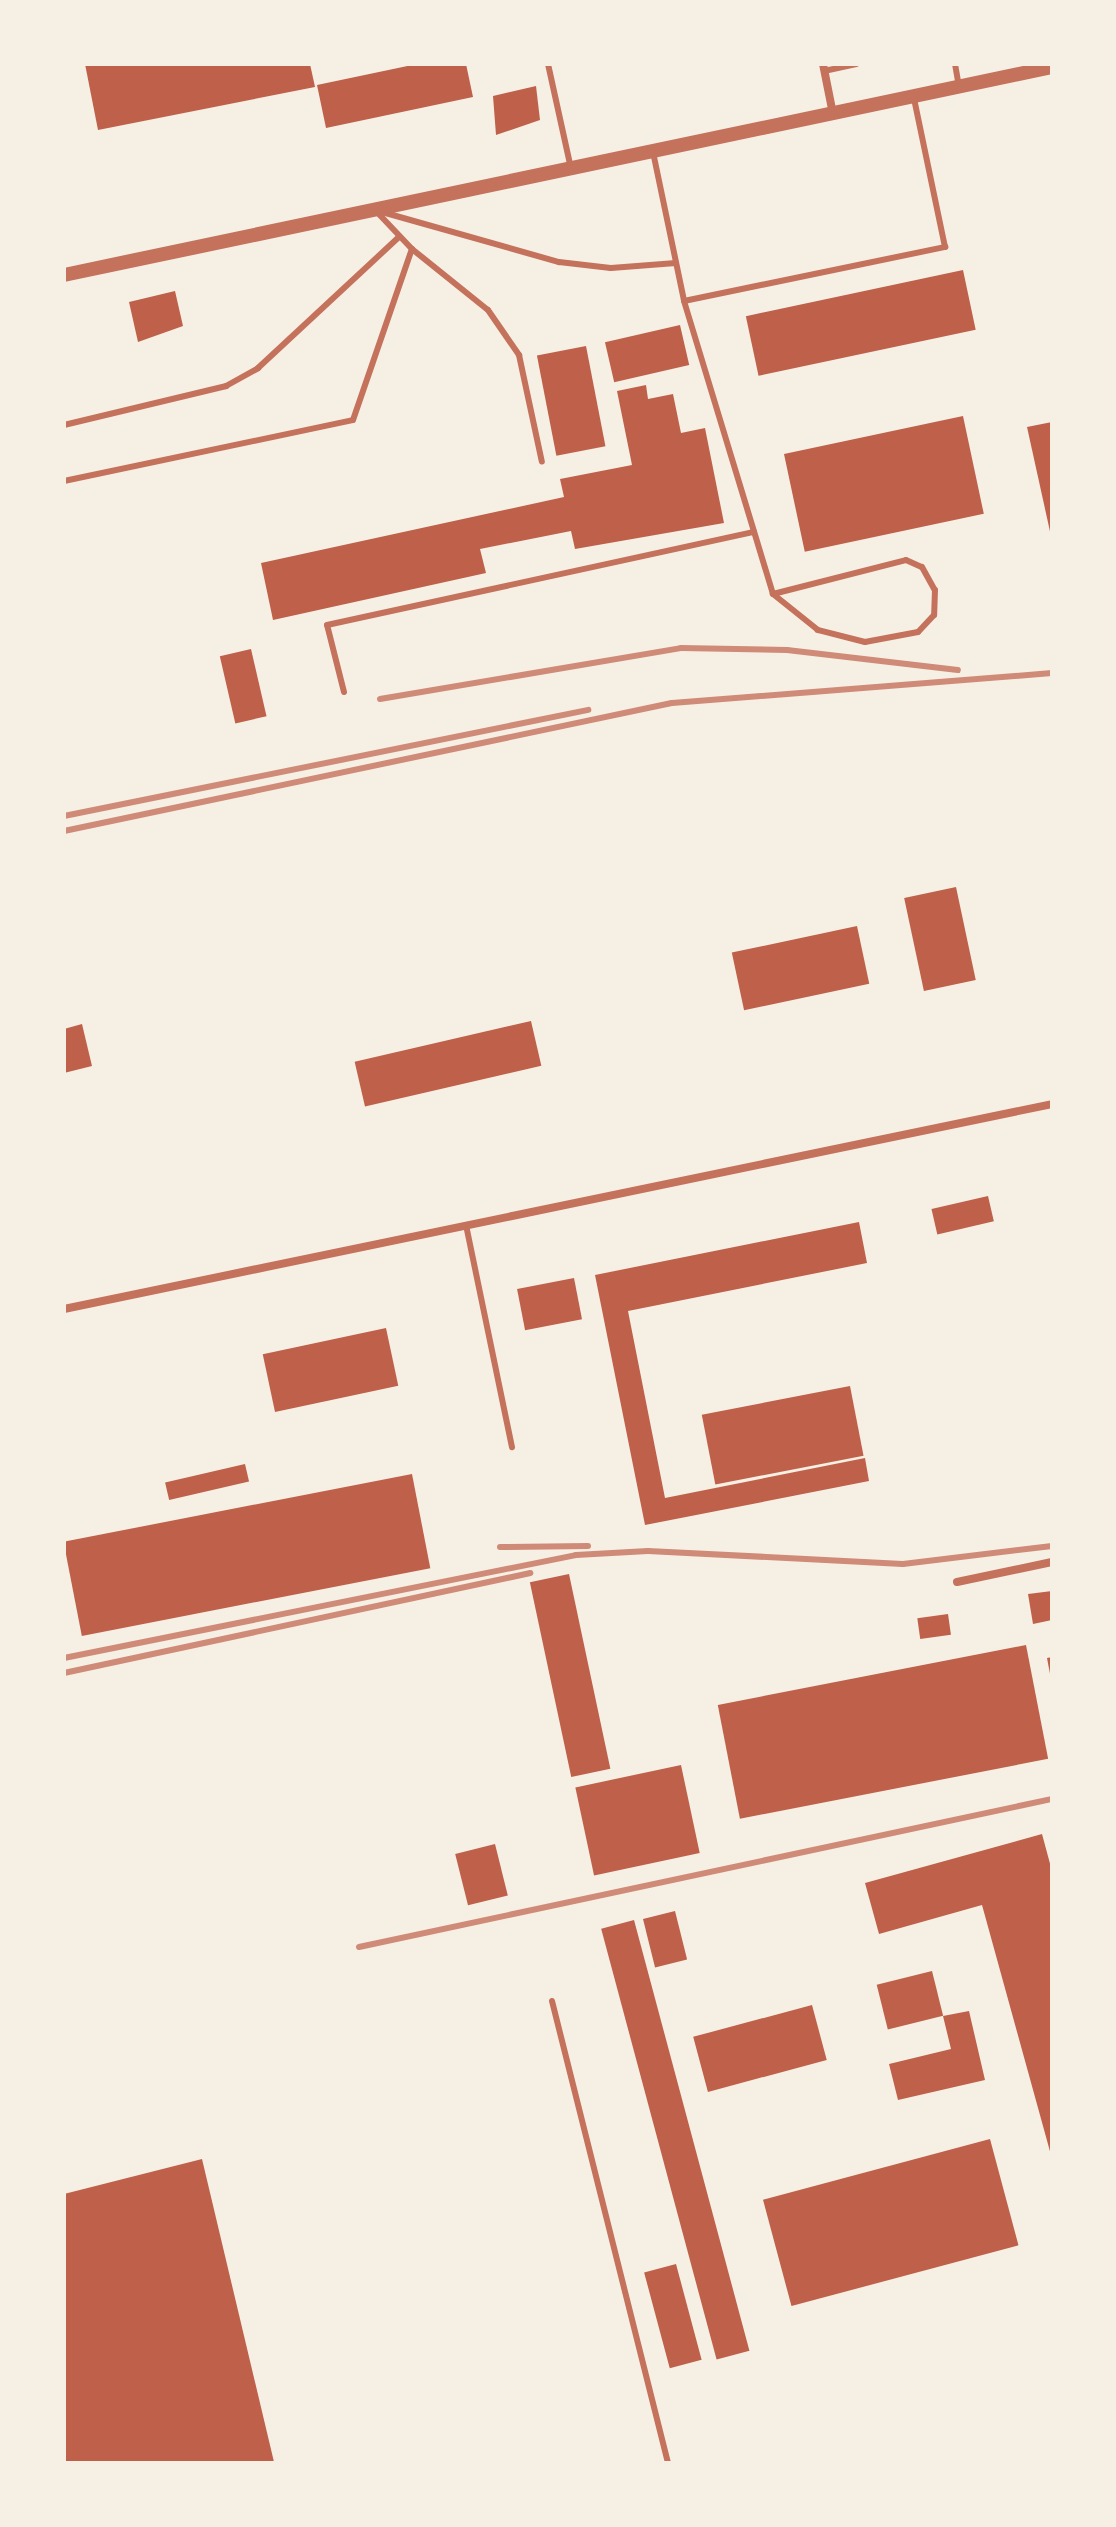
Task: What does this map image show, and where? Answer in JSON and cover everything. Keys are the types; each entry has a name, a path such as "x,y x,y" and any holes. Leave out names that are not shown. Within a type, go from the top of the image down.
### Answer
{"street":[{"path":"824,67 833,116"},
{"path":"64,275 833,116 1052,67"},
{"path":"64,1309 1052,1104"},
{"path":"957,1582 1052,1562"}],"lane":[{"path":"548,64 571,169"},
{"path":"824,67 856,64"},
{"path":"955,64 959,87"},
{"path":"684,301 945,247 914,98"},
{"path":"653,152 684,301 773,594 818,630 865,642 918,632 934,615 935,590 922,567 906,560 773,594"},
{"path":"375,210 559,262 611,268 676,263"},
{"path":"375,210 412,249 488,310 519,355 542,462"},
{"path":"64,425 226,386 258,368 399,237"},
{"path":"64,481 353,420 412,249"},
{"path":"344,692 327,625 754,532"},
{"path":"466,1225 512,1447"},
{"path":"552,2001 668,2463"}],"building":[{"path":"85,64 310,64 315,87 98,130"},
{"path":"417,64 466,64 473,97 326,128 317,85"},
{"path":"536,86 540,120 496,135 493,96"},
{"path":"963,270 976,330 759,376 746,316"},
{"path":"175,291 183,326 138,342 129,302"},
{"path":"680,325 689,365 614,382 605,342"},
{"path":"586,346 605,446 556,456 537,356"},
{"path":"646,385 648,399 673,394 681,433 705,428 724,523 575,549 571,531 480,549 486,573 273,620 261,563 564,497 560,479 632,465 617,391"},
{"path":"963,416 984,514 805,552 784,454"},
{"path":"1052,422 1052,536 1051,536 1027,427"},
{"path":"251,649 267,716 235,723 220,656"},
{"path":"956,887 976,980 924,991 904,898"},
{"path":"857,926 869,984 744,1010 732,953"},
{"path":"531,1021 541,1066 365,1107 355,1062"},
{"path":"82,1024 92,1066 64,1073 64,1029"},
{"path":"988,1196 994,1221 937,1234 931,1209"},
{"path":"859,1222 867,1263 628,1311 665,1498 865,1458 869,1481 645,1525 595,1275"},
{"path":"574,1278 582,1319 525,1330 517,1289"},
{"path":"386,1328 398,1386 275,1412 263,1354"},
{"path":"850,1386 864,1456 715,1485 702,1415"},
{"path":"245,1464 249,1482 169,1500 165,1482"},
{"path":"412,1474 430,1568 82,1636 64,1542"},
{"path":"569,1574 610,1769 571,1777 530,1582"},
{"path":"1052,1591 1052,1620 1033,1624 1028,1594"},
{"path":"948,1614 951,1635 920,1639 917,1618"},
{"path":"1026,1645 1048,1759 740,1819 718,1705"},
{"path":"1052,1657 1052,1679 1051,1679 1047,1658"},
{"path":"681,1765 700,1853 594,1875 575,1787"},
{"path":"1042,1834 1052,1871 1051,2155 982,1905 879,1934 865,1883"},
{"path":"495,1844 508,1895 468,1905 455,1854"},
{"path":"675,1911 687,1960 655,1967 643,1919"},
{"path":"634,1920 749,2351 717,2360 601,1929"},
{"path":"932,1971 943,2016 888,2029 877,1985"},
{"path":"812,2005 827,2060 708,2092 693,2037"},
{"path":"969,2011 985,2080 898,2100 889,2064 951,2049 943,2016"},
{"path":"990,2139 1018,2245 791,2306 763,2200"},
{"path":"202,2159 274,2462 64,2463 64,2194"},
{"path":"676,2264 702,2360 670,2368 644,2273"}],"railway":[{"path":"380,699 681,648 787,650 958,670"},
{"path":"64,831 672,703 1052,673"},
{"path":"64,816 588,710"},
{"path":"500,1547 588,1546"},
{"path":"64,1658 576,1555 648,1551 903,1564 1052,1546"},
{"path":"64,1673 530,1573"},
{"path":"359,1947 1052,1799"}]}
